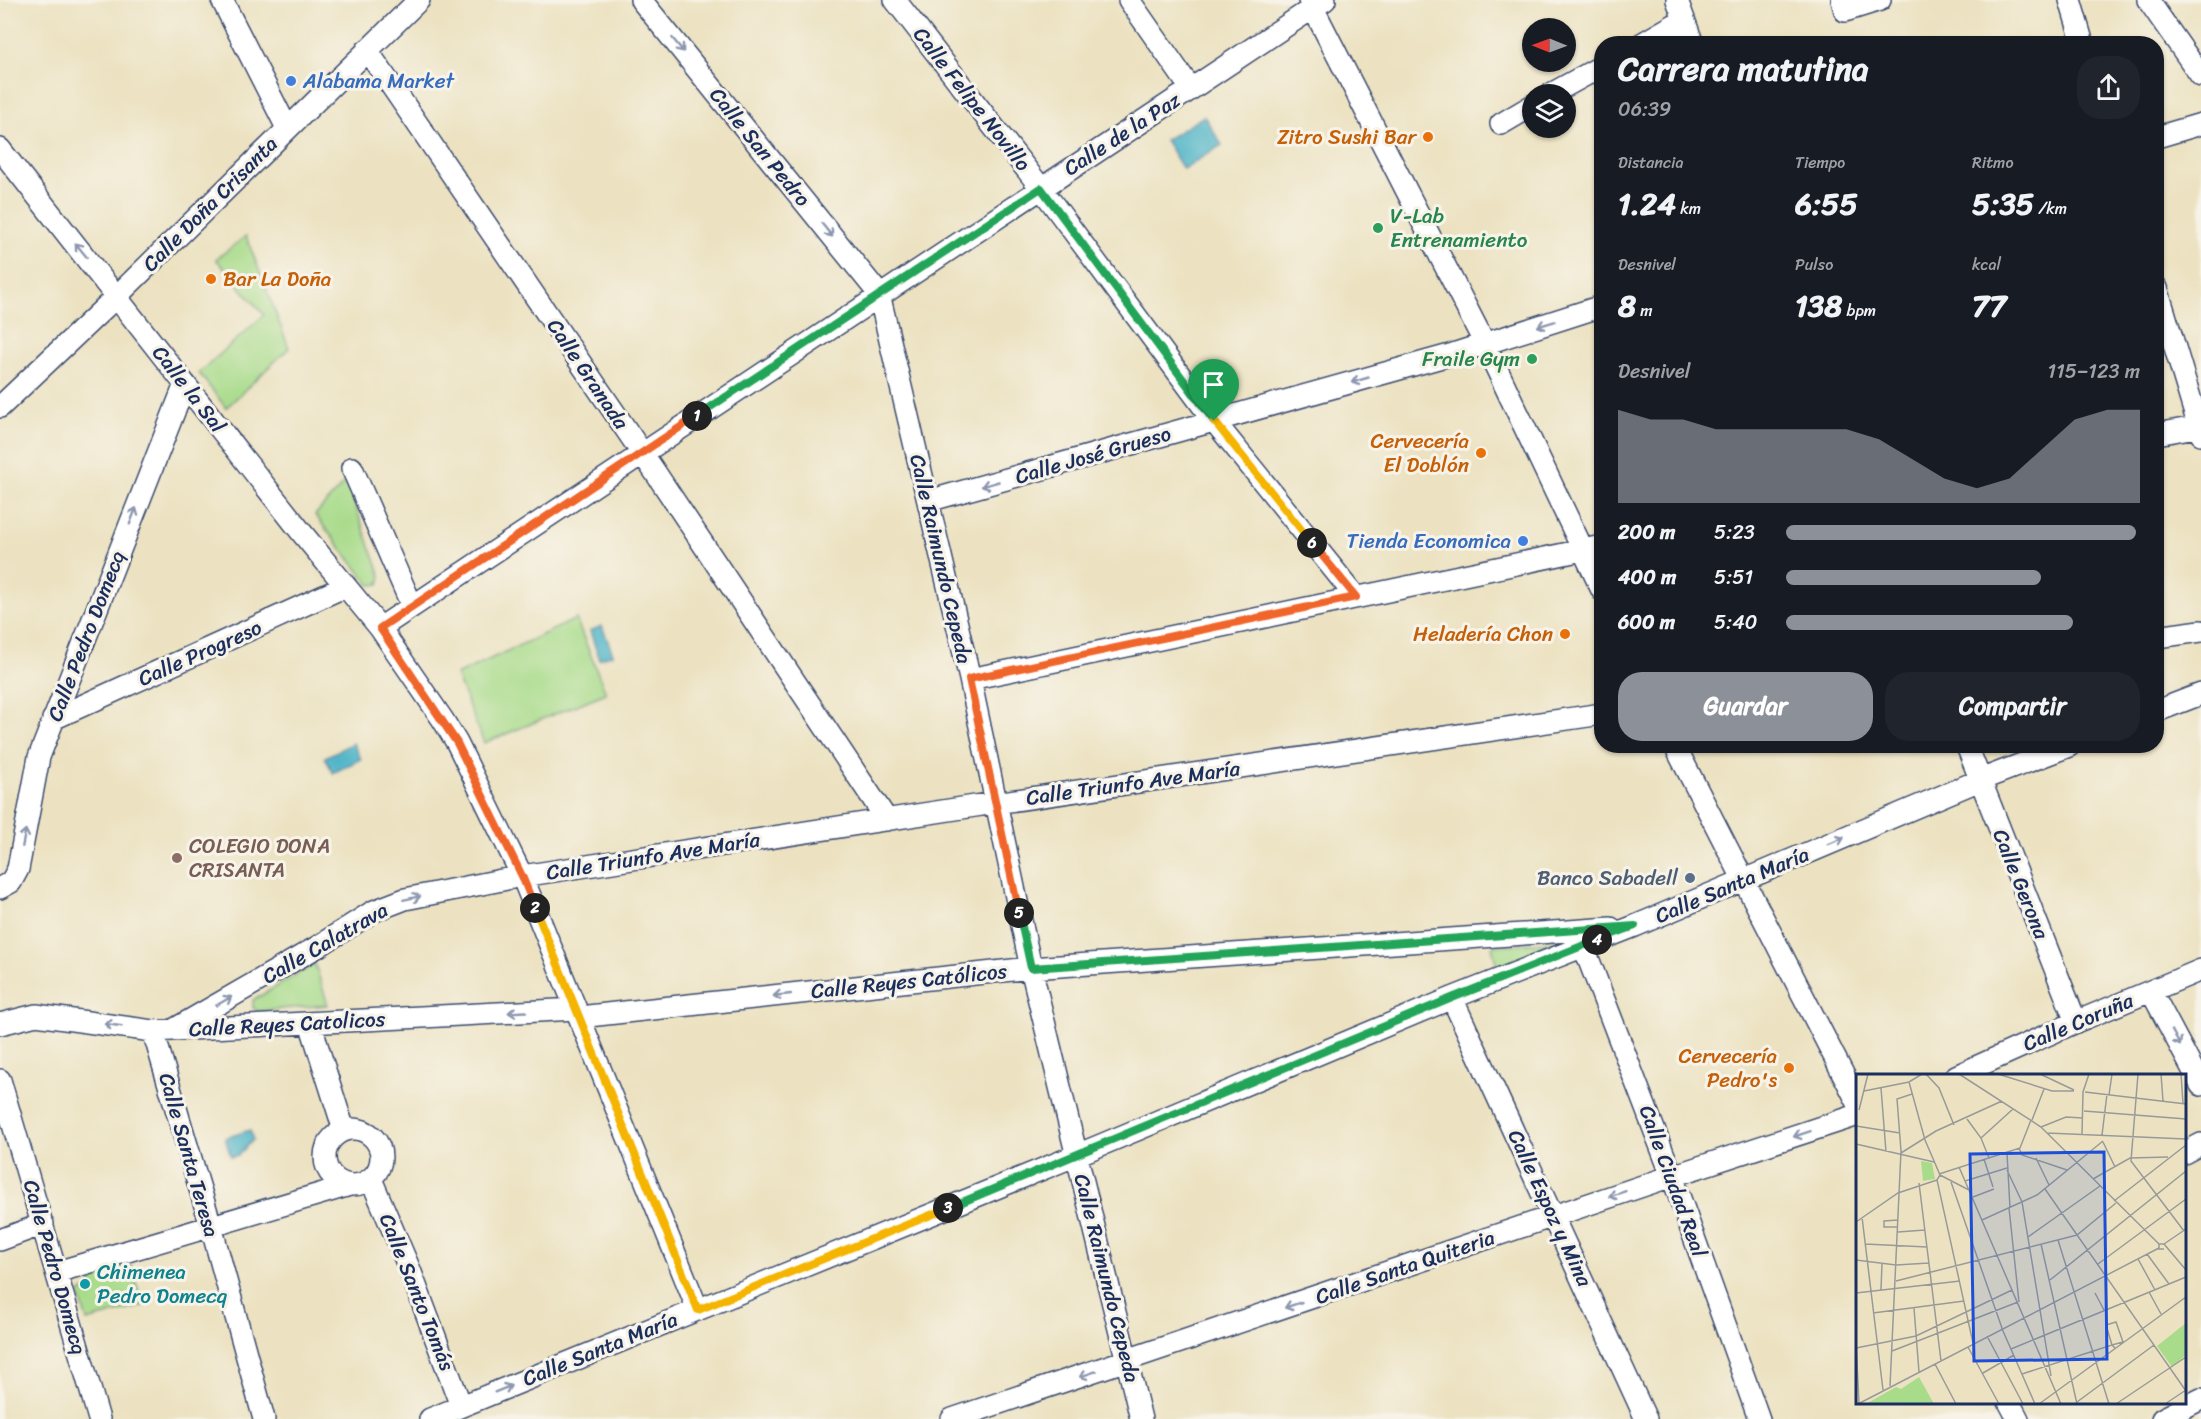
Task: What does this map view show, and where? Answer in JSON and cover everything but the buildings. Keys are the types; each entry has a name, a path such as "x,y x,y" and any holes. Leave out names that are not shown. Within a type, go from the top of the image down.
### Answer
{"street":[{"path":"222,0 287,128"},
{"name":"Calle Doña Crisanta","path":"0,407 117,296 419,0"},
{"name":"Calle San Pedro","path":"641,0 879,294"},
{"name":"Calle Felipe Novillo","path":"895,0 1041,188 1214,421 1356,597"},
{"path":"1129,0 1191,89"},
{"path":"1842,0 1845,11 1880,0"},
{"path":"2070,0 2081,36"},
{"path":"2148,0 2201,76"},
{"path":"969,679 1593,547 1485,344 1316,3"},
{"name":"Calle de la Paz","path":"380,628 879,294 1191,89 1316,3"},
{"path":"1650,36 1680,9 1690,36"},
{"name":"Calle Granada","path":"367,50 642,453 887,820"},
{"path":"1569,84 1594,70"},
{"path":"1500,124 1522,111"},
{"path":"2164,135 2201,124"},
{"name":"Calle la Sal","path":"0,149 380,628 457,743 522,876 698,1310"},
{"name":"Calle Raimundo Cepeda","path":"879,294 969,679 1031,968 1141,1419"},
{"name":"Calle José Grueso","path":"928,501 1485,344 1594,309"},
{"path":"2164,311 2200,429 2164,433"},
{"name":"Calle Pedro Domecq","path":"0,888 11,882 18,869 39,757 185,384"},
{"path":"352,468 412,606"},
{"name":"Calle Progreso","path":"53,719 346,586"},
{"path":"2164,636 2201,631"},
{"path":"2164,708 2201,694"},
{"name":"Calle Triunfo Ave María","path":"522,876 1594,715"},
{"path":"1679,753 1856,1101"},
{"name":"Calle Gerona","path":"1970,753 2076,1022"},
{"name":"Calle Santa María","path":"430,1419 1077,1155 1452,998 1635,926 1980,780 2051,753"},
{"name":"Calle Calatrava","path":"163,1030 317,948 374,911 405,899 522,876"},
{"name":"Calle Reyes Católicos","path":"577,1013 1031,968 1635,926"},
{"name":"Calle Ciudad Real","path":"1583,945 1672,1176 1759,1419"},
{"name":"Calle Coruña","path":"1960,1074 2076,1022 2201,970"},
{"path":"2151,991 2201,1085"},
{"name":"Calle Espoz y Mina","path":"1452,998 1646,1419"},
{"name":"Calle Reyes Catolicos","path":"0,1024 27,1015 46,1015 163,1030 577,1013"},
{"path":"310,1023 344,1130"},
{"name":"Calle Santa Teresa","path":"163,1030 211,1226 264,1419"},
{"name":"Calle Pedro Domecq","path":"0,1080 99,1419"},
{"name":"Calle Santa Quiteria","path":"952,1419 1856,1115"},
{"path":"57,1272 350,1185 363,1184 371,1179 381,1165 382,1156 376,1140 362,1130 344,1130 330,1140 324,1157 330,1174 337,1180 350,1185"},
{"path":"2186,1151 2201,1144"},
{"name":"Calle Santo Tomás","path":"371,1179 410,1270 461,1406"},
{"path":"0,1239 43,1224"},
{"path":"2162,1419 2201,1399"},
{"path":"2010,1404 2018,1419"}],"green space":[{"path":"246,236 289,348 226,408 199,373 264,315 216,259"},
{"path":"346,481 381,576 379,584 370,585 315,515"},
{"path":"576,619 606,693 484,743 456,675"},
{"path":"1572,940 1498,972 1492,946"},
{"path":"315,964 328,1005 258,1011 253,1008 253,1000"},
{"path":"131,1265 143,1306 87,1321 79,1294 91,1287 92,1277"}],"water":[{"path":"1204,116 1222,145 1183,169 1165,140"},
{"path":"602,626 613,654 599,659 590,631"},
{"path":"353,743 361,759 333,773 325,757"},
{"path":"250,1130 253,1140 238,1155 231,1157 225,1138"}],"place":[{"name":"Alabama Market","path":"291,81"},
{"name":"Zitro Sushi Bar","path":"1428,137"},
{"name":"V-Lab Entrenamiento","path":"1378,228"},
{"name":"Bar La Doña","path":"211,279"},
{"name":"Fraile Gym","path":"1532,359"},
{"name":"Cervecería El Doblón","path":"1481,453"},
{"name":"Tienda Economica","path":"1523,541"},
{"name":"Heladería Chon","path":"1565,634"},
{"name":"COLEGIO DONA CRISANTA","path":"177,858"},
{"name":"Banco Sabadell","path":"1690,878"},
{"name":"Cervecería Pedro's","path":"1789,1068"},
{"name":"Chimenea Pedro Domecq","path":"85,1284"}],"route":[{"path":"1041,188 1214,421 1356,597 969,679 1031,968 1635,926 1452,998 1058,1163 698,1310 522,876 457,743 380,628 1041,188"}]}
